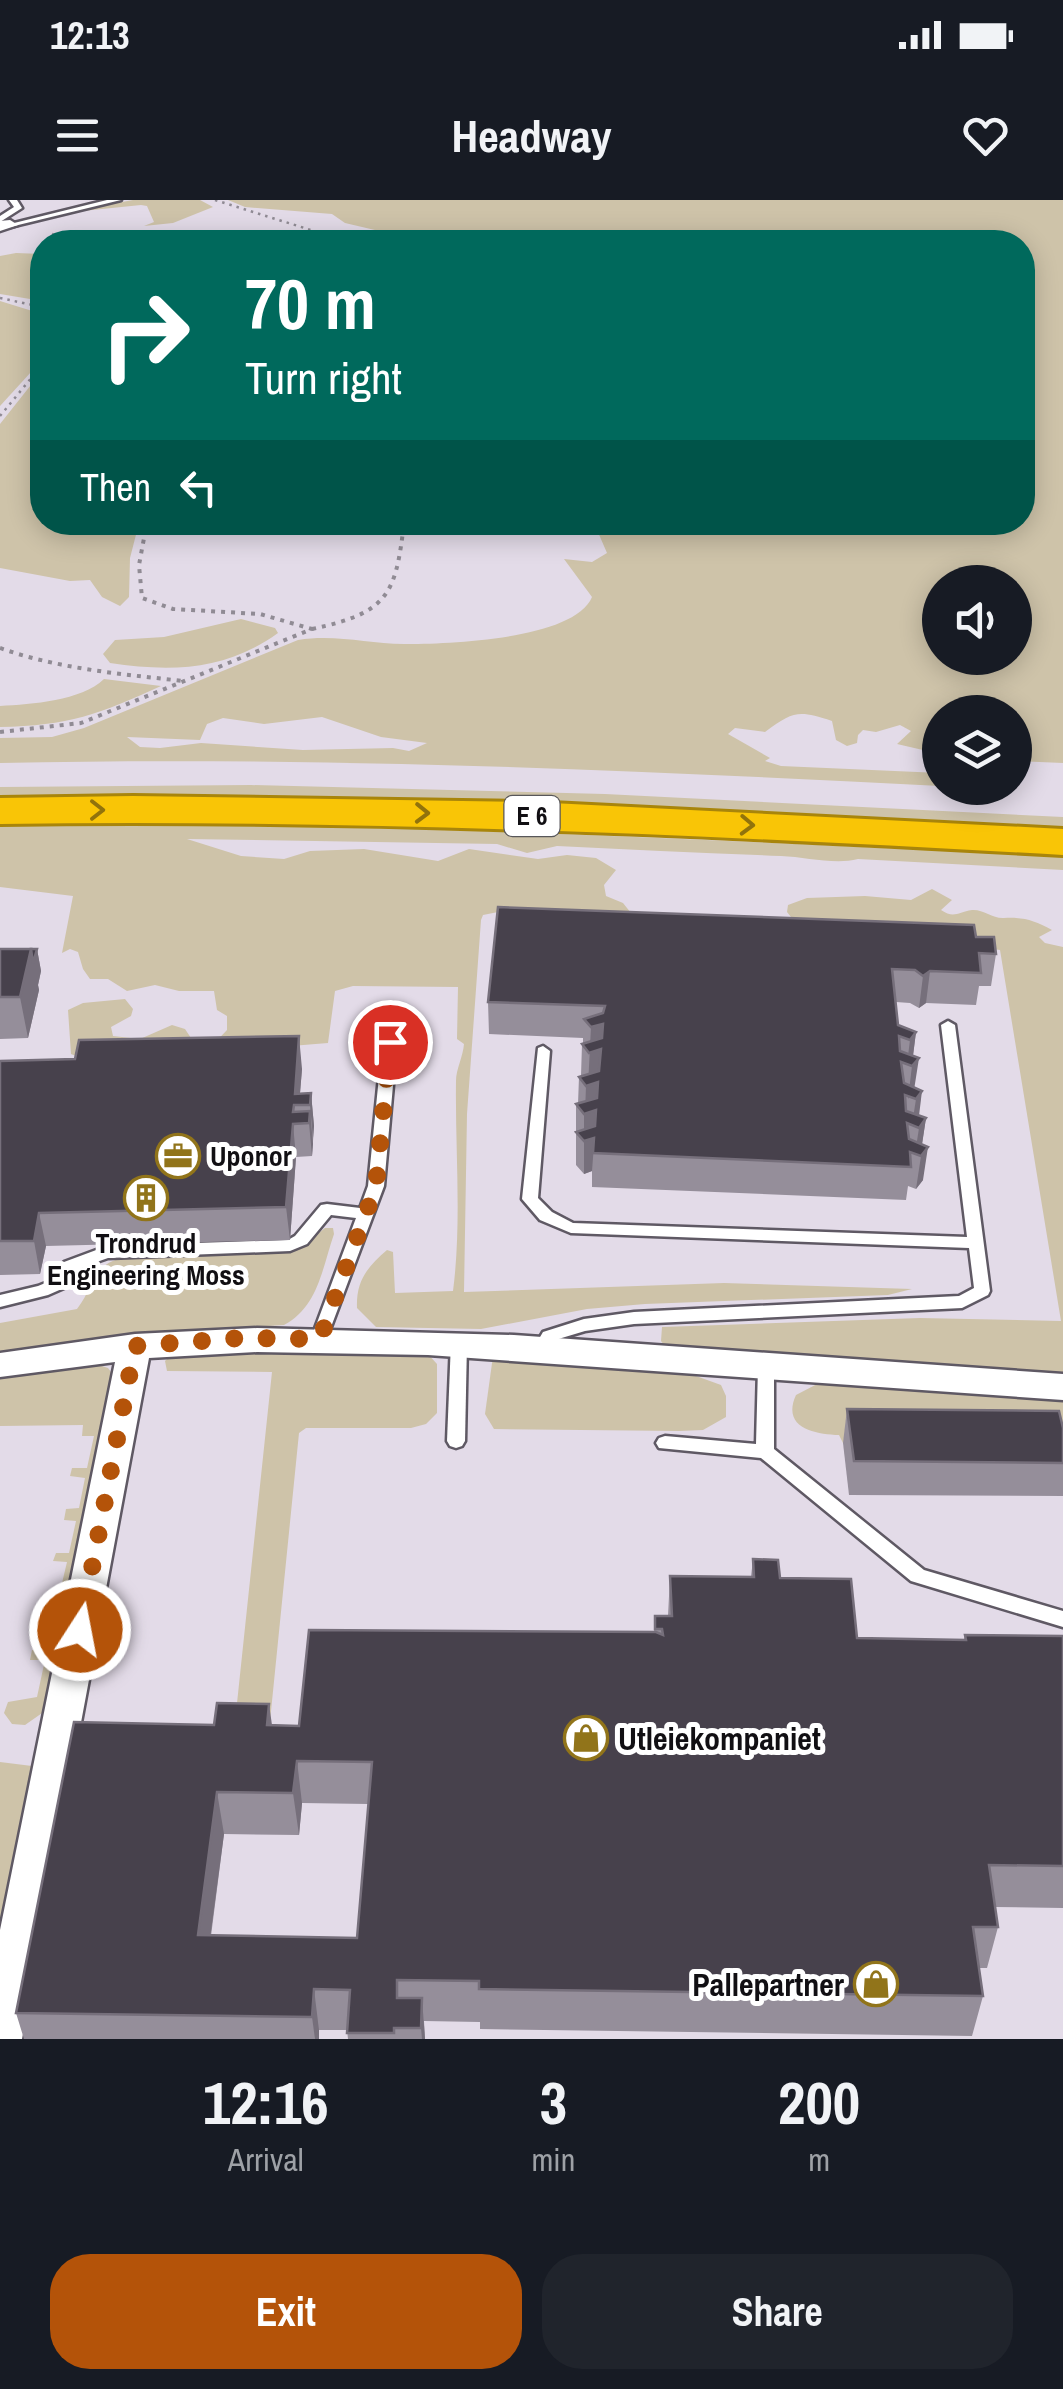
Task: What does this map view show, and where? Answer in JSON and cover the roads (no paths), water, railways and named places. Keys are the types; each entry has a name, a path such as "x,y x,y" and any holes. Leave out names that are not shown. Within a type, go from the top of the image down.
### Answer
{"highway":[{"name":"E 6","path":"0,778 427,778 1063,807"},
{"name":"E 6","path":"0,811 243,809 492,814 1063,842"}],"street":[{"path":"0,1365 135,1346 240,1338 320,1339 460,1342 1063,1387"},
{"path":"0,2039 135,1346"}],"lane":[{"path":"3,224 18,208 13,200"},
{"path":"3,224 117,200"},
{"path":"320,1339 376,1186 393,1006"},
{"path":"542,1349 549,1336 584,1325 634,1318 962,1302 982,1290 948,1026"},
{"path":"543,1051 530,1199 546,1216 571,1228 976,1243"},
{"path":"0,1300 42,1291 67,1280 70,1266 107,1252 290,1245 300,1240 328,1210 366,1214"},
{"path":"456,1440 460,1342"},
{"path":"764,1452 766,1367"},
{"path":"664,1443 764,1452 918,1576 1063,1619"}],"place":[{"name":"Uponor","path":"178,1156"},
{"name":"Trondrud Engineering Moss","path":"146,1198"},
{"name":"Utleiekompaniet","path":"586,1738"},
{"name":"Pallepartner","path":"876,1984"}]}
